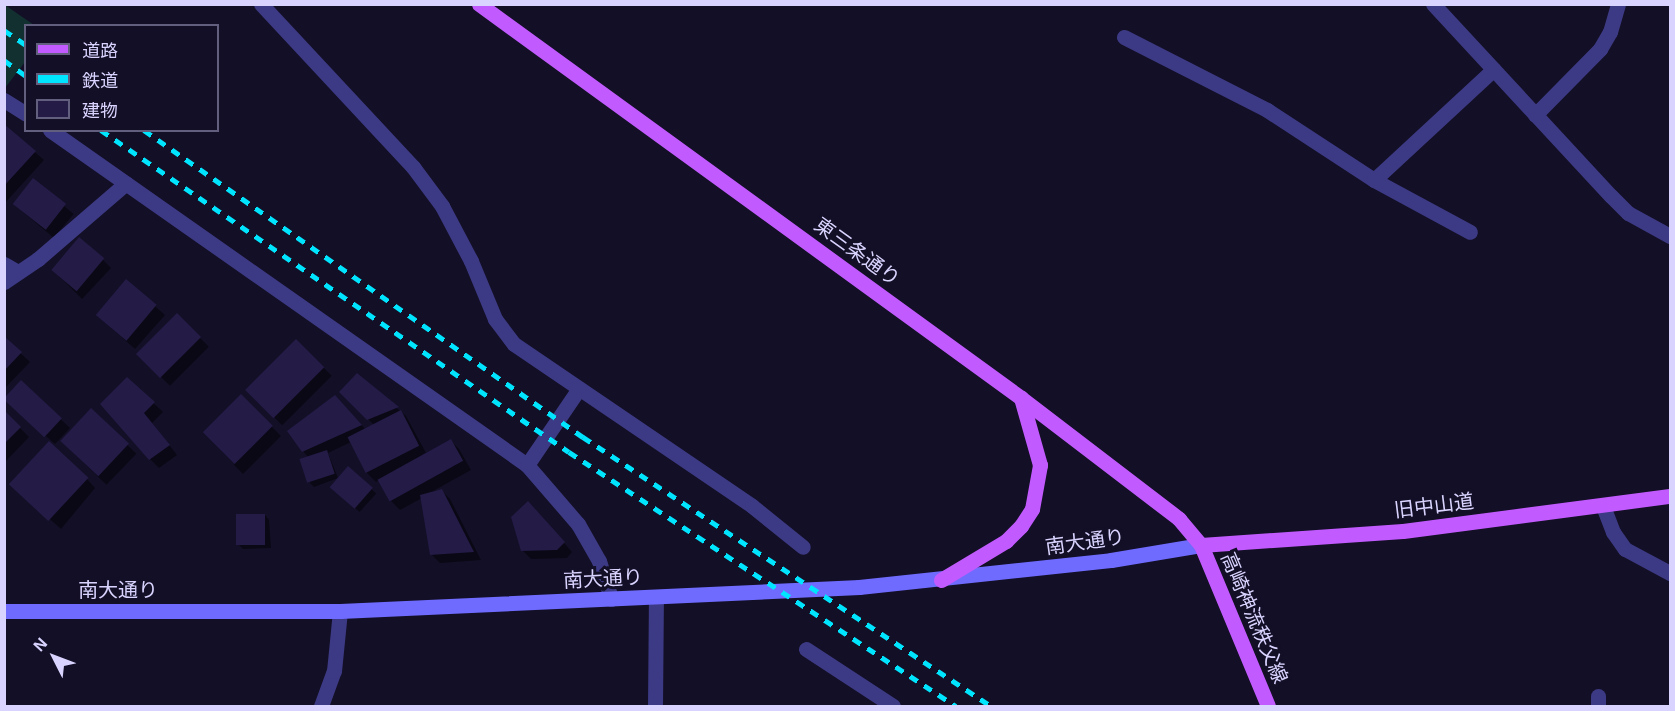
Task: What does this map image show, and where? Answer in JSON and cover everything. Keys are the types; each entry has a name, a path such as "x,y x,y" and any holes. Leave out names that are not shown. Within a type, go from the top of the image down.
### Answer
{"main road":[{"name":"東三条通り","path":"479,4 1022,398 1179,519 1201,545"},
{"path":"941,580 1006,541 1021,526 1032,509 1040,465 1022,398"},
{"name":"旧中山道","path":"1201,545 1403,531 1671,496"},
{"name":"南大通り","path":"4,611 340,611 859,587 941,580 1110,560 1201,545"},
{"name":"高崎神流秩父線","path":"1201,545 1268,706"}],"street":[{"path":"261,4 413,167 436,198 471,261 495,319 514,344 578,390 752,506 803,547"},
{"path":"1433,4 1628,213 1671,236"},
{"path":"1535,115 1600,49 1610,32 1618,4"},
{"path":"1124,37 1267,110 1374,180 1470,232"},
{"path":"1374,180 1494,69"},
{"path":"4,100 24,113"},
{"path":"53,132 527,465 578,525 599,561 610,599"},
{"path":"4,282 11,268 38,259 126,183"},
{"path":"527,465 578,390"},
{"path":"1603,506 1613,532 1625,549 1671,573"},
{"path":"655,706 656,597"},
{"path":"321,706 334,671 340,611"},
{"path":"806,649 893,706"}],"green space":[{"path":"5,5 33,24 24,24 24,63 5,88"}],"building":[{"path":"4,124 36,151 4,186"},
{"path":"33,178 66,204 46,230 13,204"},
{"path":"79,237 104,258 77,291 51,270"},
{"path":"126,279 157,305 126,341 96,315"},
{"path":"177,313 201,337 160,378 136,354"},
{"path":"4,336 22,352 4,371"},
{"path":"296,339 324,367 273,418 245,390"},
{"path":"357,373 399,407 367,420 339,392"},
{"path":"127,377 155,402 144,413 170,445 149,460 100,404"},
{"path":"21,380 62,418 44,437 4,400"},
{"path":"241,394 273,426 235,464 203,432"},
{"path":"335,395 362,425 302,452 287,431"},
{"path":"91,408 129,443 98,476 60,441"},
{"path":"4,410 21,427 4,444"},
{"path":"401,410 419,446 366,473 348,437"},
{"path":"451,439 463,461 390,502 378,480"},
{"path":"49,441 88,478 48,521 9,484"},
{"path":"327,450 335,474 307,483 299,459"},
{"path":"348,466 373,488 355,509 330,487"},
{"path":"442,489 474,552 430,555 420,495"},
{"path":"528,501 565,542 557,550 521,551 511,517"},
{"path":"236,514 265,514 265,545 236,545"}],"railway":[{"path":"4,30 24,44"},
{"path":"4,60 24,75"},
{"path":"104,132 569,452 956,706"},
{"path":"147,132 583,437 991,706"}]}
